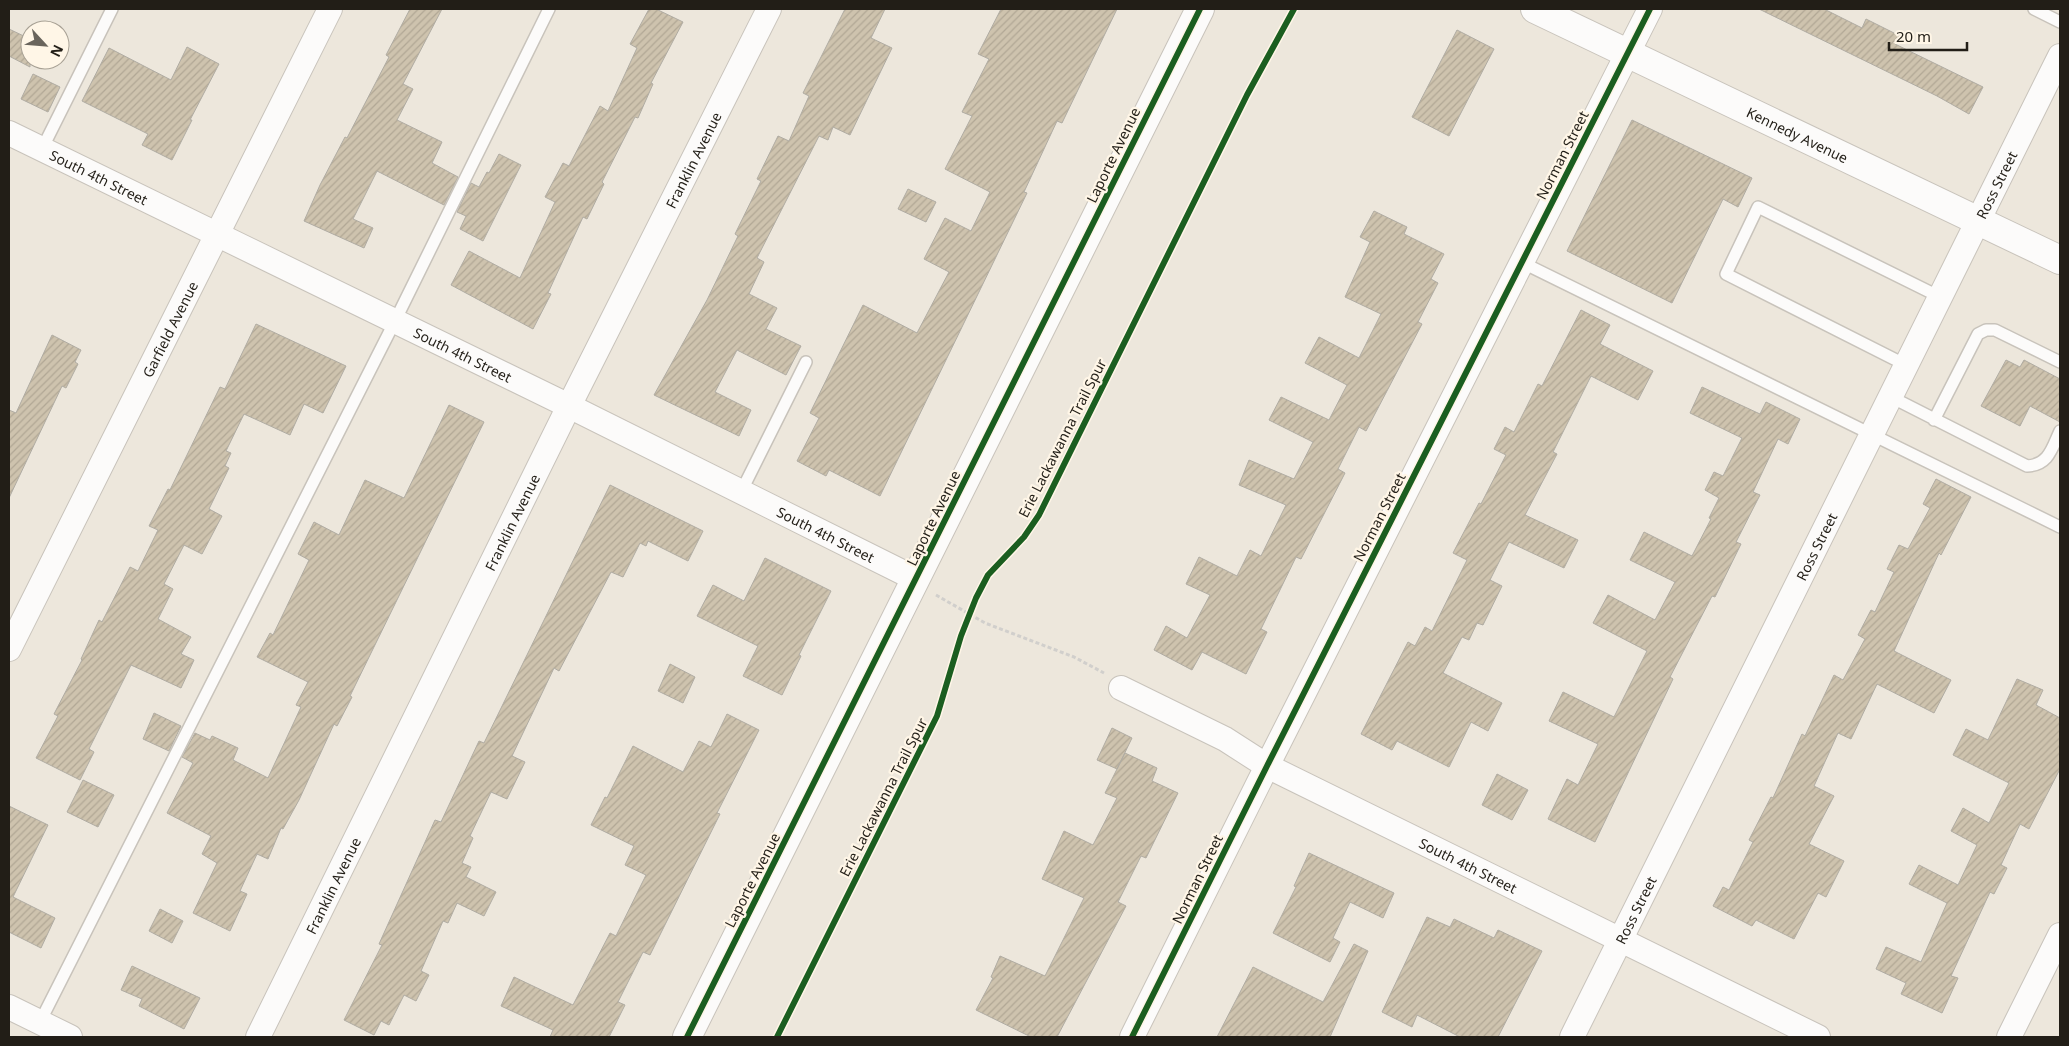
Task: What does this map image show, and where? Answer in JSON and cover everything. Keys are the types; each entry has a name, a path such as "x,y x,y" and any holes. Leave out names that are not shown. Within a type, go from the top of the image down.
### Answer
{"street":[{"name":"Garfield Avenue","path":"9,649 330,9"},
{"name":"Franklin Avenue","path":"258,1037 569,406 769,9"},
{"name":"Laporte Avenue","path":"687,1037 1200,9"},
{"name":"Kennedy Avenue","path":"1535,9 2060,260"},
{"name":"Norman Street","path":"1132,1037 1266,766 1650,9"},
{"name":"Ross Street","path":"1572,1037 2060,56"},
{"name":"South 4th Street","path":"9,133 569,406 916,579"},
{"name":"South 4th Street","path":"1121,688 1225,739 1266,766 1818,1037"},
{"path":"2009,1037 2060,935"},
{"path":"9,1007 70,1037"}],"lane":[{"path":"42,149 112,9"},
{"path":"40,1022 395,321 549,9"},
{"path":"2034,9 2060,22"},
{"path":"1906,365 1726,274 1758,207 1940,297"},
{"path":"1521,262 2060,527"},
{"path":"1934,420 1978,334 1986,330 1995,330 2060,362"},
{"path":"742,492 806,362"},
{"path":"1890,397 2028,466 2038,465 2046,459 2060,431"}],"path":[{"path":"916,579 968,619 1088,664 1121,688"},
{"path":"968,619 973,607"}],"building":[{"path":"410,9 442,9 403,84 413,89 397,120 442,142 432,163 458,177 444,205 377,171 353,219 373,228 364,248 304,221 320,185 389,57 386,55"},
{"path":"649,9 656,9 683,22 651,83 653,84 638,118 635,117 602,182 604,184 587,219 583,217 548,293 551,294 533,329 451,285 469,251 520,278 555,202 545,197 563,163 569,166 600,106 608,111 637,48 630,44"},
{"path":"845,9 885,9 871,38 892,48 850,135 833,127 828,140 819,136 757,258 764,262 749,294 777,308 766,329 801,346 786,375 737,350 715,392 751,410 739,436 654,395 707,300 738,236 735,234 761,181 757,179 778,136 789,141 809,96 803,93"},
{"path":"1001,9 1117,9 1062,123 1057,121 1024,192 1027,193 880,496 829,470 826,476 797,461 819,418 810,413 863,305 917,333 949,272 924,259 945,218 971,231 990,192 945,169 972,116 962,112 989,59 978,54"},
{"path":"1759,9 1824,9 1862,28 1866,19 1900,36 1895,44 1983,87 1969,114 1937,96"},
{"path":"9,29 20,34 20,62 9,56"},
{"path":"1457,30 1494,49 1449,136 1412,117"},
{"path":"187,47 219,64 172,160 142,145 148,134 82,101 109,48 171,80"},
{"path":"33,74 60,87 48,112 21,99"},
{"path":"1632,120 1752,178 1738,207 1723,199 1672,303 1567,251"},
{"path":"499,154 521,165 483,241 460,229 466,216 457,212 471,183 479,187"},
{"path":"908,189 936,202 926,222 898,209"},
{"path":"1374,211 1407,227 1404,234 1444,254 1431,279 1438,283 1418,322 1422,324 1366,431 1359,427 1338,469 1345,473 1301,559 1296,557 1261,629 1267,632 1246,674 1202,652 1192,670 1154,650 1166,626 1187,638 1210,595 1186,584 1199,557 1237,576 1250,550 1261,556 1286,505 1239,485 1249,460 1294,479 1313,442 1269,420 1281,397 1329,420 1347,385 1305,363 1319,337 1359,358 1381,314 1345,297 1370,242 1360,237"},
{"path":"1581,310 1610,325 1600,344 1653,371 1638,400 1591,376 1553,452 1557,454 1525,515 1578,540 1564,568 1509,542 1490,580 1502,586 1483,625 1477,623 1469,640 1462,637 1443,673 1502,703 1488,731 1471,722 1449,767 1397,741 1392,750 1361,734 1408,642 1415,646 1425,627 1432,631 1467,560 1453,553 1506,455 1494,449 1505,427 1514,432 1538,384 1542,386"},
{"path":"256,324 346,366 323,413 304,404 290,435 244,414 226,451 231,453 225,466 229,468 209,509 222,516 202,554 184,545 164,584 173,589 158,619 191,637 181,654 194,660 181,688 131,665 89,749 94,752 80,780 36,758 58,716 54,714 82,660 99,620 102,622 130,567 138,571 158,530 149,526 168,489 170,490 220,387 225,389"},
{"path":"52,335 81,350 75,362 78,364 66,388 62,386 9,498 9,410 16,413"},
{"path":"2006,360 2020,367 2024,360 2060,379 2060,422 2030,406 2020,426 1981,406"},
{"path":"1702,387 1760,414 1766,402 1800,419 1788,444 1778,439 1753,492 1760,495 1736,542 1741,544 1715,597 1712,596 1670,677 1673,679 1595,842 1548,819 1567,779 1578,785 1598,744 1549,721 1563,692 1614,717 1647,651 1593,623 1608,595 1655,620 1675,582 1630,560 1644,532 1692,556 1711,519 1709,518 1719,498 1705,490 1714,472 1723,476 1742,438 1690,413"},
{"path":"449,405 484,422 350,696 352,697 337,726 334,724 299,800 283,829 281,828 268,859 257,854 240,891 247,894 230,931 193,913 217,863 202,854 211,836 167,813 193,763 182,757 195,733 210,740 212,736 238,748 233,760 268,778 301,707 296,705 308,682 257,657 270,633 273,635 309,560 298,554 314,522 339,535 365,480 404,498"},
{"path":"1936,479 1971,497 1941,555 1939,553 1894,651 1951,680 1934,713 1877,684 1851,739 1838,733 1814,786 1834,796 1809,844 1844,861 1826,897 1818,893 1794,939 1756,920 1752,926 1713,906 1723,887 1729,890 1753,842 1749,840 1771,797 1773,798 1802,734 1805,736 1834,675 1843,680 1865,639 1858,635 1871,610 1875,612 1894,572 1887,569 1899,545 1908,549 1930,508 1923,504"},
{"path":"610,485 703,531 688,561 648,541 646,546 640,543 623,577 611,572 559,671 554,668 512,756 525,762 507,799 491,792 470,836 473,838 462,863 471,867 466,877 496,892 484,916 457,903 448,923 443,921 421,971 429,975 416,1001 404,995 389,1025 381,1021 374,1035 344,1020 382,945 379,944 435,820 441,822 479,741 484,743"},
{"path":"765,558 831,591 799,655 801,656 782,695 743,676 758,646 697,616 713,585 744,601"},
{"path":"670,664 695,677 683,703 658,691"},
{"path":"2017,679 2043,690 2036,705 2060,718 2060,769 2029,829 2020,824 2001,865 2007,868 1994,894 1990,892 1951,976 1958,978 1942,1013 1901,994 1906,983 1876,969 1886,947 1921,962 1947,903 1909,884 1919,865 1958,885 1977,845 1951,831 1963,808 1989,823 2009,783 1953,755 1966,729 1988,740"},
{"path":"154,713 181,726 169,751 143,739"},
{"path":"727,714 759,730 717,813 720,814 650,955 643,952 618,1002 625,1005 609,1037 550,1037 553,1030 501,1006 514,977 573,1005 610,933 616,936 646,875 625,865 634,846 591,825 605,797 607,798 633,746 683,772 699,741 711,747"},
{"path":"1112,728 1132,738 1117,769 1097,760"},
{"path":"1125,753 1157,768 1152,781 1178,793 1146,858 1141,856 1118,902 1126,906 1057,1037 1031,1037 976,1010 993,978 991,977 1000,956 1045,976 1084,898 1042,879 1064,831 1093,845 1117,798 1105,793"},
{"path":"1497,774 1528,790 1512,820 1482,805"},
{"path":"83,780 114,795 98,827 67,812"},
{"path":"9,806 48,825 13,897 55,918 41,948 9,932"},
{"path":"1309,853 1394,893 1383,918 1350,902 1333,938 1340,942 1330,962 1273,933 1296,887 1294,886"},
{"path":"160,909 183,921 172,943 149,931"},
{"path":"1427,917 1450,927 1454,919 1494,938 1498,930 1542,951 1498,1037 1460,1037 1417,1015 1412,1027 1382,1012"},
{"path":"1354,944 1368,951 1330,1037 1217,1037 1253,967 1323,1002"},
{"path":"132,966 200,998 184,1029 139,1006 142,999 121,990"}],"cycle path":[{"path":"687,1037 1200,9"},
{"name":"Erie Lackawanna Trail Spur","path":"777,1037 937,716 961,636 976,598 988,575 1024,537 1039,515 1247,95 1294,9"},
{"path":"1132,1037 1650,9"}]}
